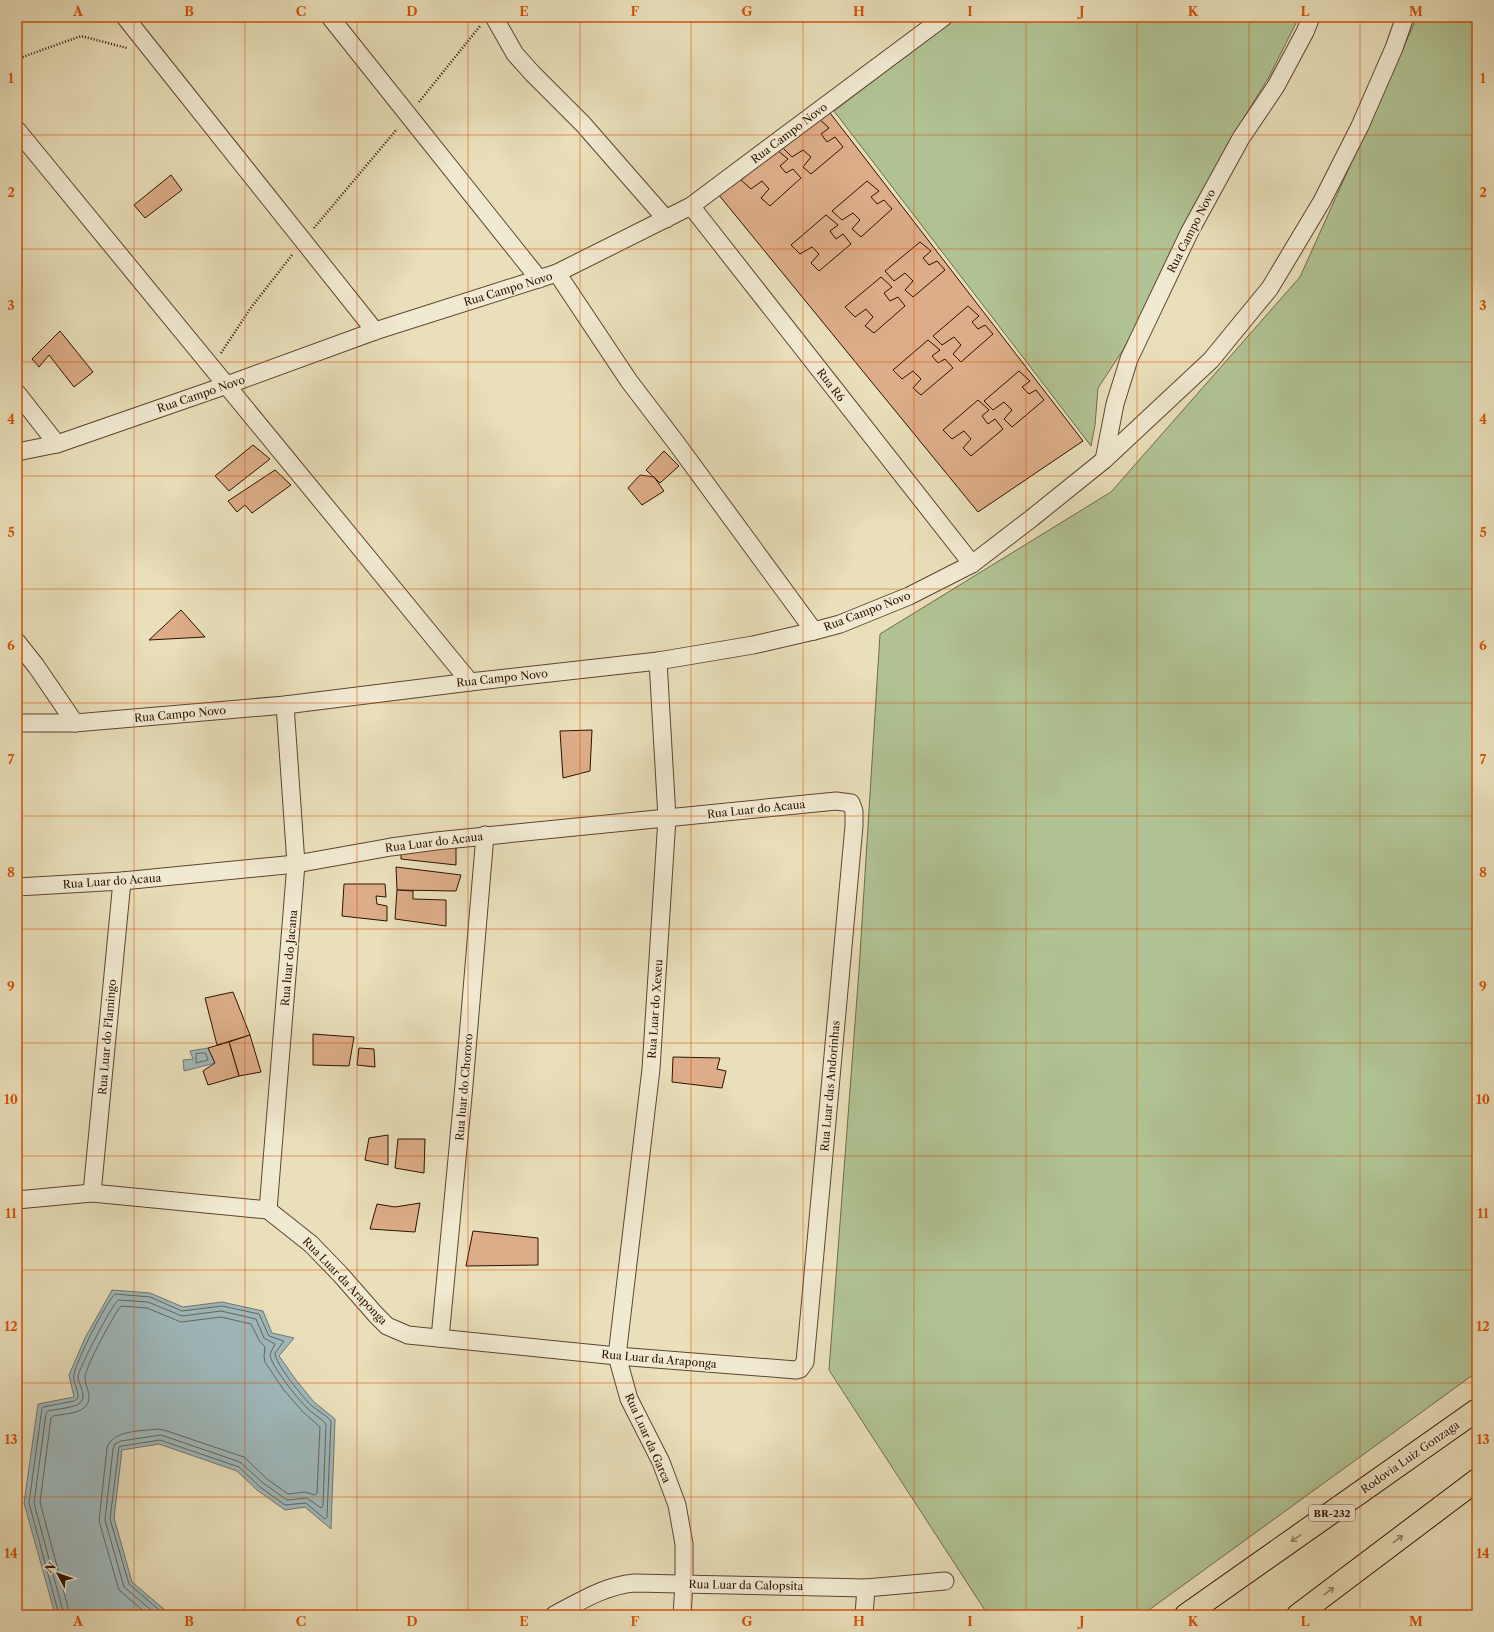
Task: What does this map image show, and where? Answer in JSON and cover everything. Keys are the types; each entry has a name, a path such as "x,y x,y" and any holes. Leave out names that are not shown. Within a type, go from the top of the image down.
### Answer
{"highway":[{"name":"Rodovia Luiz Gonzaga","path":"1186,1615 1477,1410"},
{"path":"1298,1615 1477,1480"}],"street":[{"path":"125,17 376,331"},
{"path":"330,17 539,279"},
{"name":"Rua Campo Novo","path":"17,452 57,444 376,331 557,274 691,206 944,17"},
{"name":"Rua Campo Novo","path":"1104,460 1115,404 1128,359 1190,231 1241,138 1276,86 1305,32 1311,17"},
{"name":"Rua Campo Novo","path":"17,723 75,723 284,705 658,661 753,645 840,624 908,596 972,564 1104,460 1211,360 1270,288 1322,201 1360,126 1394,48 1405,17"},
{"path":"488,20 515,54 588,130 666,219"},
{"path":"17,130 470,682"},
{"name":"Rua R6","path":"691,206 972,564"},
{"path":"557,274 629,381 814,631"},
{"path":"17,393 57,444"},
{"path":"17,642 36,666 75,723"},
{"name":"Rua Luar do Xexeu","path":"617,1356 651,1069 667,818 658,661"},
{"name":"Rua luar do Jacana","path":"268,1210 296,864 284,705"},
{"name":"Rua Luar do Acaua","path":"17,887 122,881 296,864 391,847 485,835 836,801 850,803"},
{"name":"Rua Luar das Andorinhas","path":"800,1369 805,1362 853,834 854,810 850,803"},
{"name":"Rua luar do Chororo","path":"440,1338 464,1084 485,835"},
{"name":"Rua Luar do Flamingo","path":"92,1193 122,881"},
{"path":"17,1200 92,1193 268,1210"},
{"name":"Rua Luar da Araponga","path":"268,1210 311,1244 387,1326 408,1335 617,1356 796,1370 800,1369"},
{"name":"Rua Luar da Garca","path":"617,1356 629,1399 661,1462 677,1505 684,1544 682,1615"},
{"name":"Rua Luar da Calopsita","path":"554,1615 605,1589 618,1585 634,1583 866,1588 945,1581"},
{"path":"864,1615 866,1588"}],"path":[{"path":"212,369 223,349 250,309 303,241 488,20"},
{"path":"17,59 81,36 155,55"}],"green space":[{"path":"957,17 1299,17 1269,77 1232,137 1181,231 1150,299 1123,350 1098,388 1095,425 1091,446 834,111"},
{"path":"1417,17 1477,17 1477,1372 1142,1615 988,1615 829,1370 859,970 880,634 1111,492 1300,277"}],"water":[{"path":"208,1048 215,1063 184,1071 183,1060 193,1059 190,1051"},
{"path":"112,1290 150,1293 183,1307 222,1302 263,1311 272,1333 294,1338 279,1356 314,1402 335,1419 331,1529 305,1507 285,1510 257,1490 237,1471 159,1444 122,1450 114,1518 132,1582 171,1615 55,1614 24,1503 38,1404 74,1397 69,1375 85,1338"}],"building":[{"path":"827,109 1083,441 978,512 718,194"},
{"path":"818,118 829,128 821,134 827,142 835,137 843,147 811,174 803,167 811,157 803,150 792,157 783,148"},
{"path":"777,150 788,159 780,166 786,173 793,169 801,178 770,206 761,198 769,189 762,181 751,189 741,180"},
{"path":"171,175 182,190 145,218 134,205"},
{"path":"867,181 879,191 871,197 877,204 884,200 892,209 861,237 852,229 860,220 853,213 842,220 832,211"},
{"path":"826,215 838,225 830,231 836,239 843,234 851,244 819,271 811,263 819,254 812,247 800,254 791,245"},
{"path":"920,242 931,251 923,258 929,265 937,261 945,270 913,297 905,290 913,281 905,273 894,281 885,271"},
{"path":"881,277 892,287 884,293 890,301 898,297 905,306 874,333 865,326 873,317 866,309 855,317 845,307"},
{"path":"968,306 979,316 972,322 978,329 985,325 993,334 961,362 953,354 961,345 954,337 942,345 933,336"},
{"path":"60,331 93,372 74,387 49,355 39,367 32,359"},
{"path":"928,340 940,350 932,356 938,363 945,359 953,368 921,395 913,388 921,379 913,371 902,379 893,370"},
{"path":"1019,371 1030,381 1022,387 1029,394 1036,390 1044,400 1012,427 1004,419 1012,410 1004,402 993,410 984,401"},
{"path":"978,400 989,410 982,416 988,424 995,419 1003,429 971,456 963,448 971,439 964,431 952,439 943,430"},
{"path":"253,445 270,459 229,491 215,476"},
{"path":"664,451 679,466 660,483 646,470"},
{"path":"275,470 291,485 252,513 245,505 237,512 228,501"},
{"path":"640,475 654,477 664,491 642,505 628,488"},
{"path":"181,610 205,637 149,640"},
{"path":"592,730 590,771 563,778 560,731"},
{"path":"401,847 456,847 456,865 401,859"},
{"path":"396,867 461,875 456,891 397,890"},
{"path":"344,884 385,884 386,897 376,896 377,904 387,906 387,921 342,916"},
{"path":"397,890 413,891 413,899 446,900 446,926 395,919"},
{"path":"233,992 250,1035 217,1045 205,998"},
{"path":"313,1034 354,1037 349,1066 313,1065"},
{"path":"250,1035 261,1072 239,1076 229,1042"},
{"path":"229,1042 239,1076 208,1085 203,1071 215,1063 208,1048"},
{"path":"359,1048 374,1049 375,1067 357,1065"},
{"path":"673,1057 720,1058 717,1069 726,1071 722,1088 672,1082"},
{"path":"388,1135 388,1165 365,1160 369,1138"},
{"path":"398,1139 425,1139 424,1173 395,1168"},
{"path":"420,1203 415,1232 370,1229 377,1204 395,1207"},
{"path":"473,1231 538,1238 538,1265 466,1266"}]}
